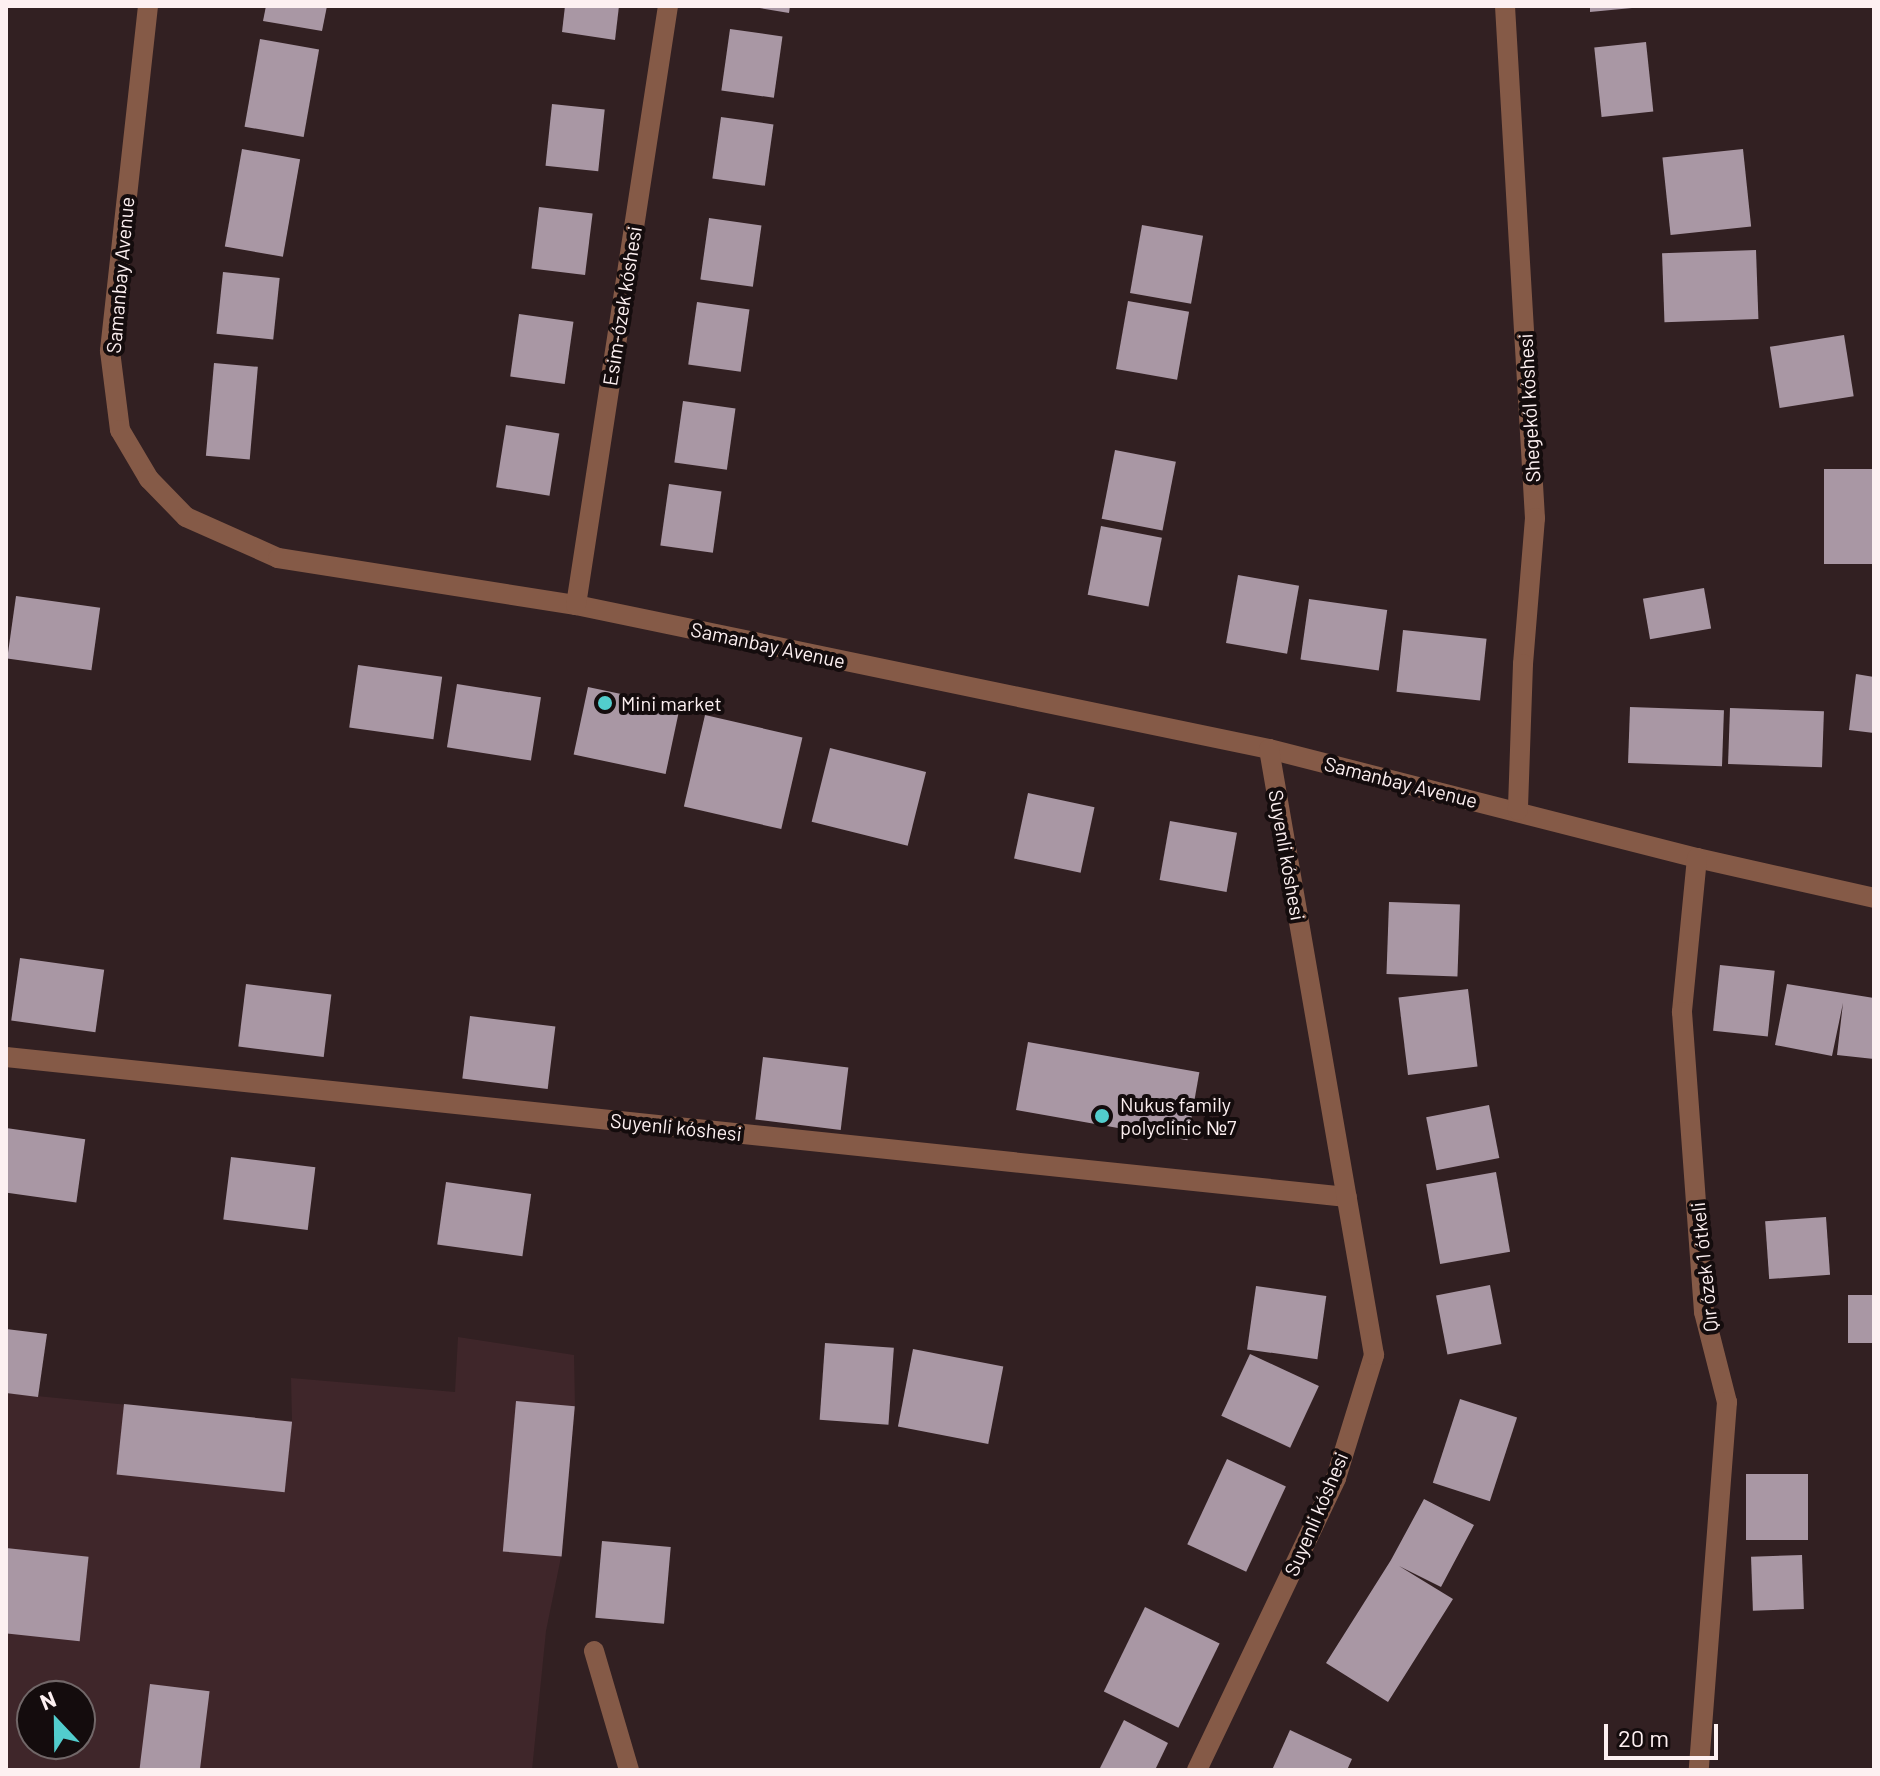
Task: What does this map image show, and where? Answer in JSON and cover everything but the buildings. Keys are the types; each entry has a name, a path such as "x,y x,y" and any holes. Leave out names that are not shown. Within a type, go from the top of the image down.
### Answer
{"street":[{"name":"Samanbay Avenue","path":"148,6 110,351 120,430 149,479 186,517 278,558 576,605 1269,749 1697,858 1874,898"},
{"name":"Esim-ózek kóshesi","path":"576,605 668,6"},
{"name":"Shegekól kóshesi","path":"1505,6 1535,518 1523,664 1518,810"},
{"name":"Suyenli kóshesi","path":"1197,1770 1336,1478 1374,1355 1269,749"},
{"name":"Qır ózek 1 ótkeli","path":"1697,858 1682,1012 1704,1312 1727,1402 1699,1770"},
{"name":"Suyenli kóshesi","path":"6,1057 1347,1197"},
{"path":"594,1651 629,1770"}],"shaded area":[{"path":"458,1337 574,1355 575,1406 561,1557 546,1631 532,1770 6,1770 6,1393 292,1421 291,1378 455,1392"}],"place":[{"name":"Mini market","path":"605,703"},
{"name":"Nukus family polyclinic №7","path":"1102,1116"}]}
